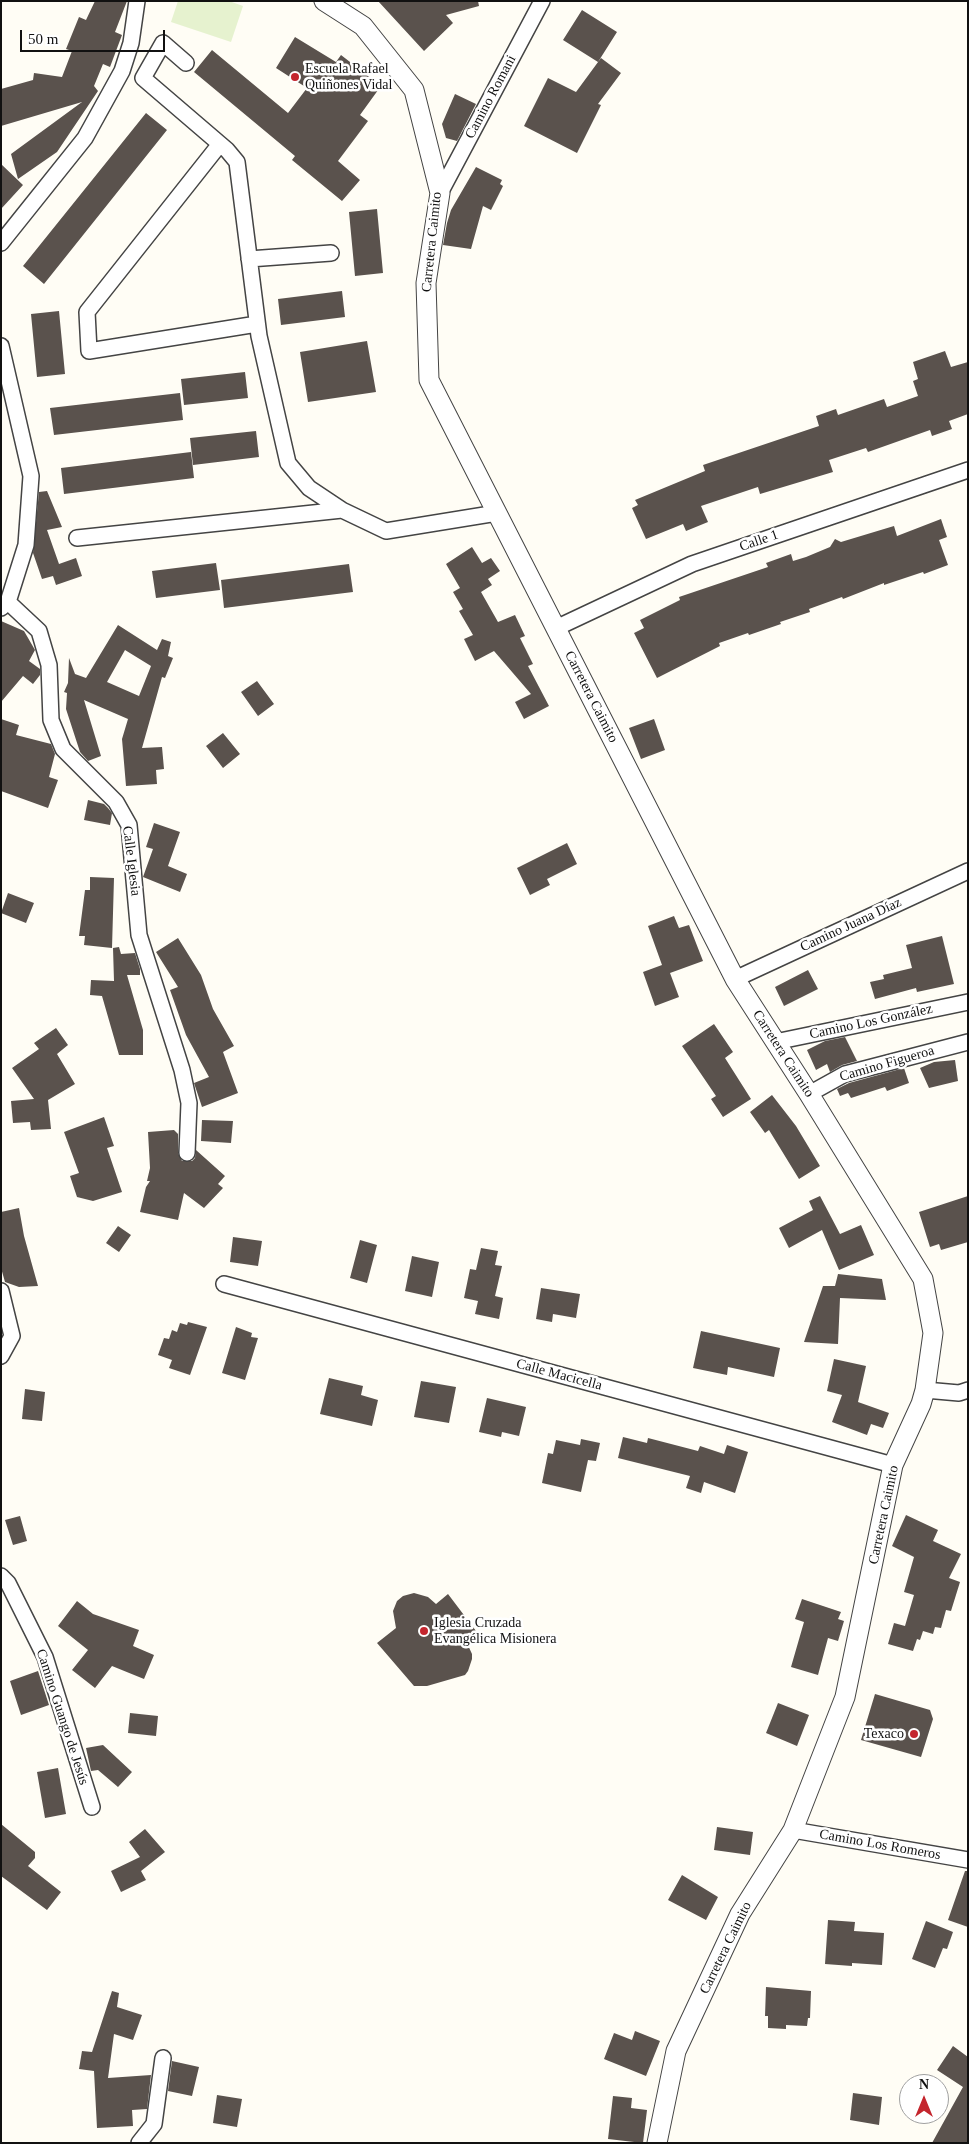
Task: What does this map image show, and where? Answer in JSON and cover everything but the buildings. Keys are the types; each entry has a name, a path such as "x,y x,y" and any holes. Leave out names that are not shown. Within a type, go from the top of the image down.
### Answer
{"street":[{"path":"1,243 85,138 122,71 131,43 137,1"},
{"name":"Carretera Caimito","path":"324,1 363,26 414,90 440,193 426,283 429,380 735,979 809,1094 923,1279 933,1333 925,1390 921,1404 893,1466 845,1697 793,1830 740,1914 676,2051 656,2143"},
{"name":"Camino Romani","path":"440,193 542,1"},
{"path":"186,63 163,43 144,78 220,144 237,162 257,324 288,463 309,488 342,510 386,531 498,513"},
{"path":"220,144 87,312 89,351 257,324"},
{"path":"249,259 331,253"},
{"path":"1,346 31,476 26,545 5,605"},
{"name":"Calle 1","path":"556,628 692,564 968,470"},
{"path":"77,538 342,510"},
{"name":"Calle Iglesia","path":"5,605 39,631 49,665 51,720 64,749 116,802 129,825 139,934 182,1070 189,1103 187,1153"},
{"name":"Camino Juana Díaz","path":"735,979 968,871"},
{"name":"Camino Los González","path":"774,1042 968,1002"},
{"name":"Camino Figueroa","path":"809,1094 845,1074 968,1042"},
{"name":"Calle Macicella","path":"224,1284 893,1466"},
{"path":"1,1291 12,1336 1,1356"},
{"path":"925,1390 959,1393 968,1390"},
{"name":"Camino Guango de Jesús","path":"1,1576 8,1583 44,1657 92,1807"},
{"name":"Camino Los Romeros","path":"793,1830 968,1860"},
{"path":"139,2143 154,2124 163,2058"}],"green space":[{"path":"178,1 229,1 243,6 231,42 171,22"}],"place":[{"name":"Escuela Rafael Quiñones Vidal","path":"295,77"},
{"name":"Iglesia Cruzada Evangélica Misionera","path":"424,1631"},
{"name":"Texaco","path":"914,1734"}]}
